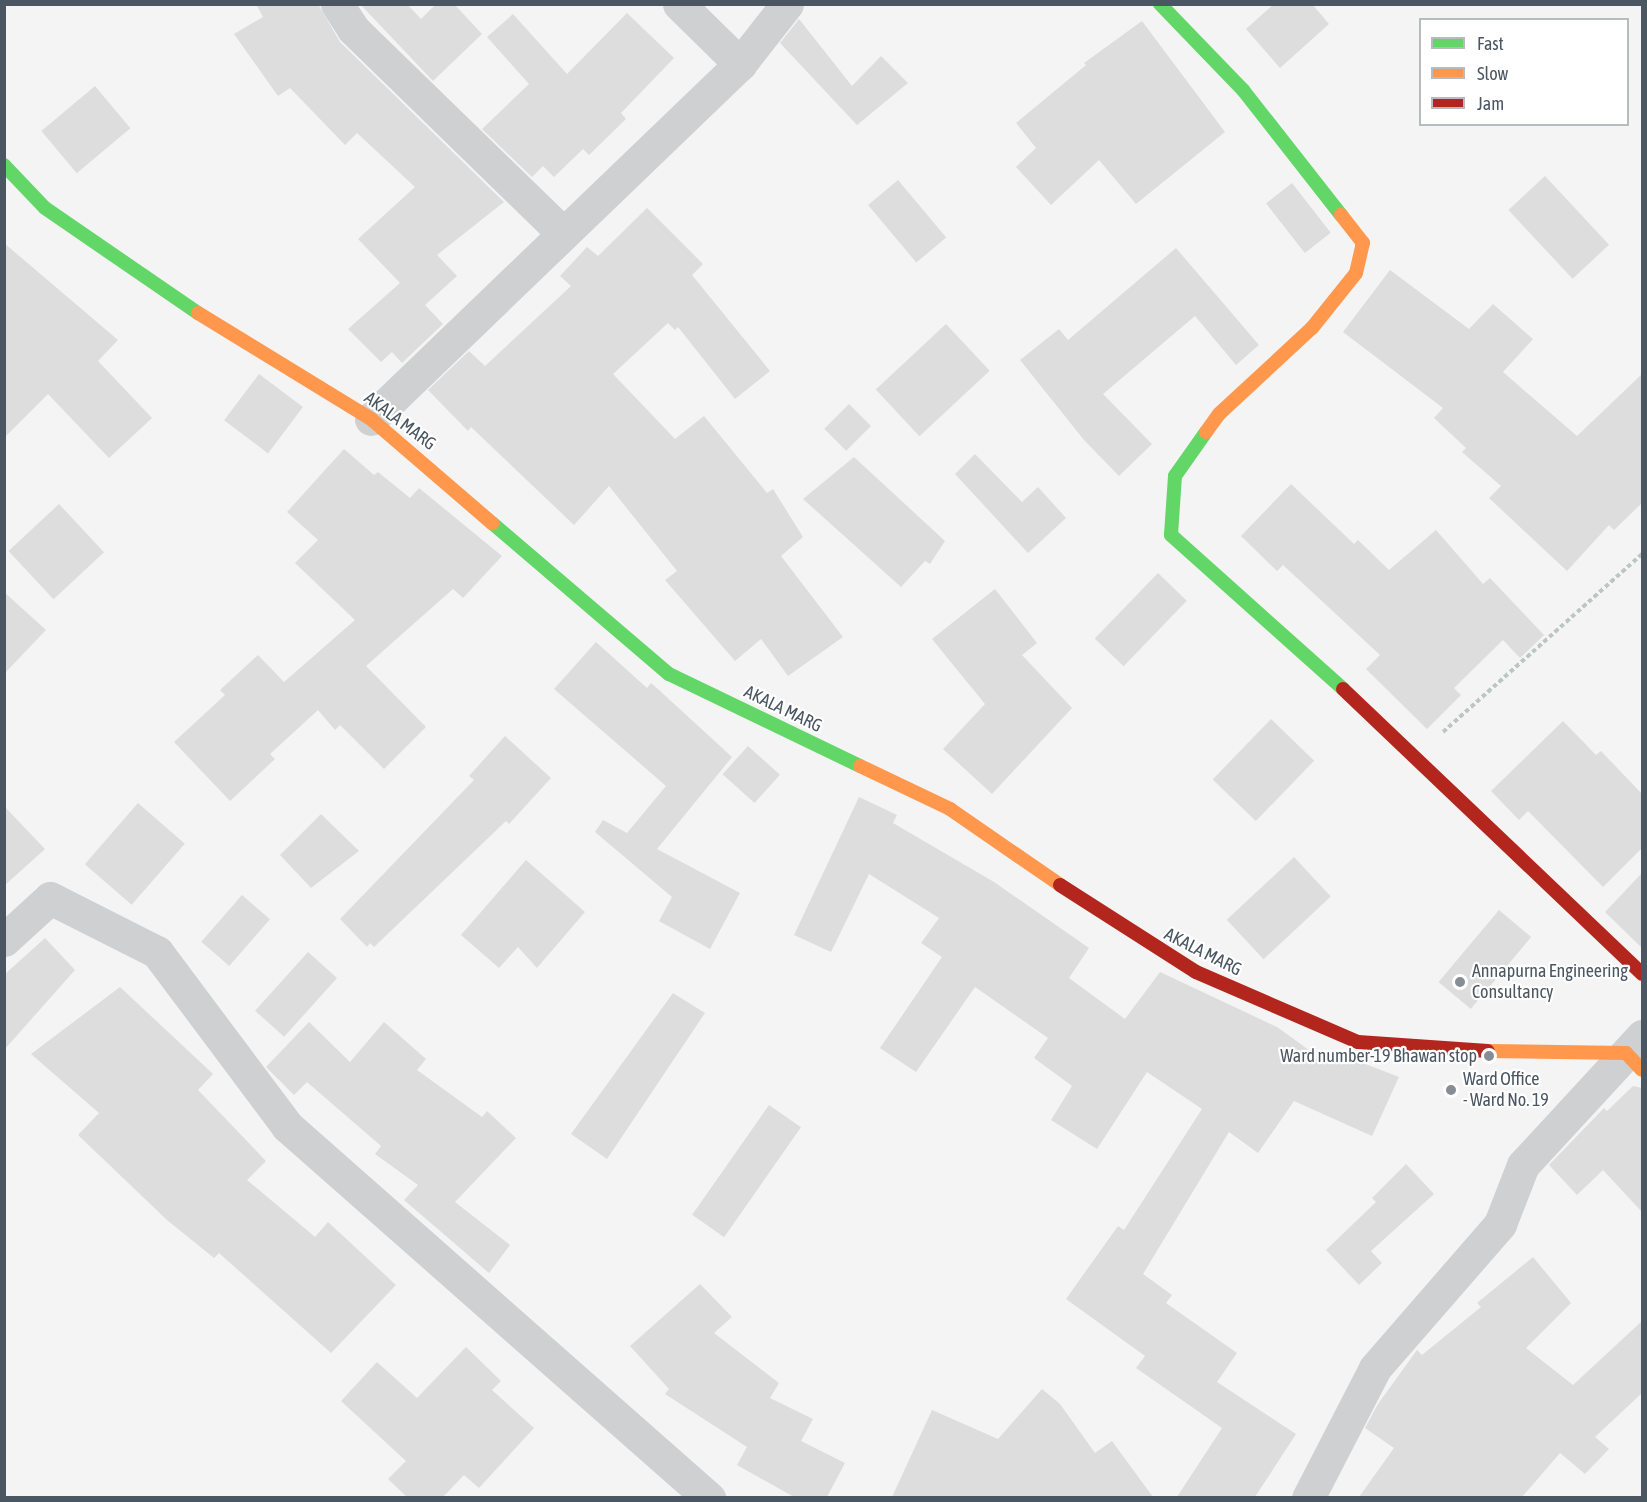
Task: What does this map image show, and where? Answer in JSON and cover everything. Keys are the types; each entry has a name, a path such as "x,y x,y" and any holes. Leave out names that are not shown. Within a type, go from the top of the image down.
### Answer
{"main road":[{"path":"1160,4 1243,90 1363,243 1356,273 1312,328 1219,414 1175,476 1170,535 1416,757 1642,974"},
{"name":"AKALA MARG","path":"4,165 45,208 168,293 371,419 669,674 950,809 1123,929 1196,972 1358,1042 1494,1051 1637,1053"}],"street":[{"path":"337,4 352,29 561,232"},
{"path":"679,4 740,64"},
{"path":"371,419 561,232 740,64 787,4"},
{"path":"4,940 50,898 157,952 287,1126 709,1497"},
{"path":"1308,1497 1375,1368 1500,1224 1523,1165 1637,1053"}],"path":[{"path":"1416,757 1642,554"}],"building":[{"path":"256,4 318,4 340,42 504,202 437,255 457,276 425,305 443,324 402,363 392,352 381,362 348,329 400,283 358,239 415,187 357,133 345,145 290,88 278,96 234,34 263,17"},
{"path":"360,4 407,4 421,19 436,4 454,4 482,34 433,81"},
{"path":"1274,4 1312,4 1329,24 1280,68 1246,29"},
{"path":"627,13 674,58 621,113 626,119 589,155 583,149 554,177 543,166 532,177 482,129 529,84 487,37 513,14 567,74"},
{"path":"799,19 852,86 881,56 908,83 857,125 780,43"},
{"path":"1142,21 1225,132 1136,204 1099,160 1051,205 1016,167 1036,148 1016,123 1086,65 1084,63"},
{"path":"95,86 130,128 77,173 41,131"},
{"path":"1545,176 1609,245 1573,279 1508,210"},
{"path":"898,180 946,237 916,263 868,205"},
{"path":"1292,183 1331,233 1305,253 1266,203"},
{"path":"647,208 703,264 692,275 770,371 735,399 678,327 675,330 668,323 613,374 675,439 704,416 767,493 773,489 803,537 781,556 843,637 788,676 761,639 735,661 665,580 677,571 609,486 574,525 471,427 468,431 428,390 469,351 485,366 571,286 560,276 587,247 598,256"},
{"path":"4,243 118,340 98,361 152,418 109,458 48,394 4,438"},
{"path":"1176,248 1259,345 1236,365 1195,316 1103,394 1152,444 1119,476 1084,440 1020,360 1059,329 1068,340"},
{"path":"1390,270 1469,329 1493,304 1533,339 1503,372 1577,436 1642,374 1642,503 1614,530 1609,525 1567,571 1489,498 1501,486 1462,452 1466,448 1434,418 1443,408 1343,332"},
{"path":"946,324 990,371 919,436 876,389"},
{"path":"259,374 303,407 268,453 224,420"},
{"path":"849,404 871,426 846,451 824,429"},
{"path":"344,449 374,475 378,472 410,498 419,488 502,556 463,598 453,589 366,666 426,727 384,769 340,725 335,730 318,710 270,754 275,759 230,801 174,742 225,695 220,690 258,655 284,682 355,620 295,563 318,540 287,512"},
{"path":"975,454 1022,502 1038,487 1066,518 1028,553 955,474"},
{"path":"854,457 945,541 930,564 925,561 901,587 803,499"},
{"path":"1291,484 1354,544 1358,540 1389,570 1436,530 1483,584 1490,578 1544,635 1520,658 1503,640 1454,688 1461,695 1427,729 1366,669 1380,655 1283,565 1277,571 1241,536"},
{"path":"59,504 104,552 54,599 9,551"},
{"path":"1158,573 1187,601 1124,666 1095,638"},
{"path":"995,589 1037,643 1022,655 1072,708 992,794 943,749 985,704 932,639"},
{"path":"4,592 46,630 4,674"},
{"path":"596,642 647,688 651,683 732,757 657,849 740,893 710,949 659,921 672,897 595,832 603,820 627,833 666,786 554,689"},
{"path":"1271,719 1314,761 1256,821 1213,779"},
{"path":"1563,721 1596,755 1601,751 1642,794 1642,848 1603,887 1528,811 1519,820 1491,791"},
{"path":"505,736 551,778 509,824 506,821 374,947 370,943 367,947 340,919 474,780 469,776"},
{"path":"748,746 780,775 755,803 723,774"},
{"path":"859,797 897,815 893,823 994,882 1089,948 1069,978 1125,1019 1160,972 1277,1027 1327,1063 1332,1051 1399,1077 1372,1136 1294,1101 1258,1153 1229,1132 1143,1274 1172,1295 1166,1303 1237,1353 1217,1382 1296,1434 1255,1497 1177,1497 1222,1428 1136,1368 1145,1356 1066,1299 1118,1226 1124,1230 1202,1109 1147,1072 1097,1149 1051,1120 1072,1086 1034,1058 1048,1038 975,987 916,1072 880,1048 942,957 921,943 939,918 869,874 831,952 794,935"},
{"path":"138,803 185,844 132,905 85,864"},
{"path":"4,806 45,849 4,886"},
{"path":"321,814 359,851 311,888 280,855"},
{"path":"1294,857 1331,896 1264,959 1227,920"},
{"path":"526,860 585,912 537,968 518,947 499,968 461,935"},
{"path":"1642,873 1642,948 1605,912"},
{"path":"242,895 270,919 229,966 201,942"},
{"path":"1499,910 1531,937 1471,1009 1439,982"},
{"path":"45,938 75,970 4,1050 4,975"},
{"path":"308,952 337,978 284,1037 255,1011"},
{"path":"120,987 213,1074 198,1090 266,1161 247,1180 315,1237 328,1222 396,1285 331,1353 219,1253 214,1258 167,1220 78,1135 99,1113 31,1054"},
{"path":"673,993 705,1013 607,1159 571,1134"},
{"path":"309,1022 350,1062 384,1022 426,1059 417,1070 482,1117 487,1111 516,1138 455,1202 510,1245 489,1273 404,1200 418,1185 375,1154 381,1146 307,1082 294,1095 266,1067"},
{"path":"1633,1086 1642,1088 1642,1212 1603,1170 1577,1195 1549,1165 1604,1108 1607,1111"},
{"path":"769,1105 801,1127 724,1237 692,1215"},
{"path":"1406,1164 1434,1194 1371,1251 1382,1263 1359,1285 1326,1250 1376,1202 1372,1198"},
{"path":"1533,1257 1571,1303 1526,1348 1573,1385 1642,1321 1642,1393 1595,1437 1609,1449 1585,1474 1560,1453 1522,1497 1359,1497 1394,1448 1365,1428 1378,1404 1417,1350 1422,1355 1481,1307 1477,1303"},
{"path":"700,1284 732,1317 714,1333 779,1383 770,1398 813,1419 801,1441 845,1463 827,1497 794,1497 737,1465 747,1447 665,1394 669,1389 630,1346"},
{"path":"466,1347 501,1381 492,1390 534,1428 479,1488 464,1475 443,1497 407,1497 388,1479 406,1461 341,1401 377,1362 417,1398"},
{"path":"1042,1389 1060,1404 1095,1453 1112,1441 1153,1497 892,1497 932,1410 998,1439"}],"traffic: fast":[{"path":"1160,4 1243,90 1341,215"},
{"path":"4,165 45,208 198,313"},
{"path":"1206,432 1175,476 1171,535 1343,689"},
{"path":"492,523 669,674 860,766"}],"traffic: slow":[{"path":"1206,432 1219,414 1312,328 1356,273 1363,243 1341,215"},
{"path":"198,313 371,419 492,523"},
{"path":"860,766 950,809 1060,885"},
{"path":"1488,1051 1626,1053 1642,1070"}],"traffic: jam":[{"path":"1343,689 1642,974"},
{"path":"1060,885 1196,972 1358,1042 1488,1051"}],"place":[{"name":"Annapurna Engineering Consultancy","path":"1460,982"},
{"name":"Ward number-19 Bhawan stop","path":"1489,1056"},
{"name":"Ward Office - Ward No. 19","path":"1451,1090"}]}
